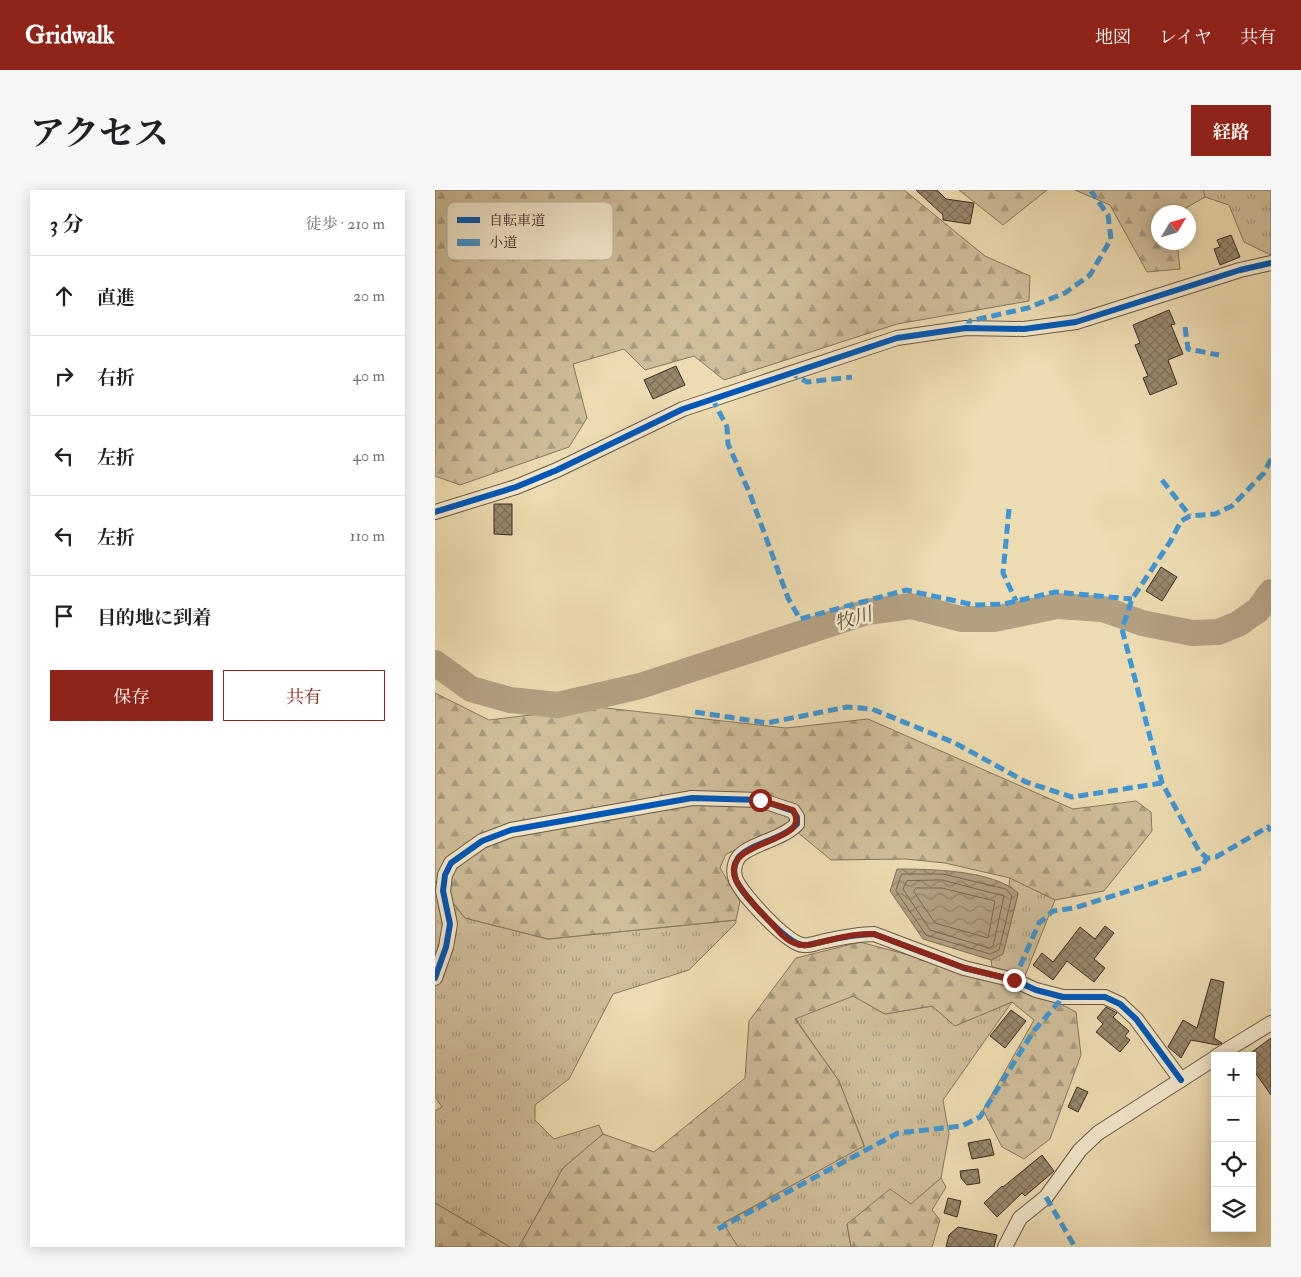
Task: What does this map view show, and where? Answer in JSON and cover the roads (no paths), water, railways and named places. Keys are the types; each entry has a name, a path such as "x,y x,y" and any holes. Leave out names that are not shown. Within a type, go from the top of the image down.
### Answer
{"street":[{"path":"435,512 516,487 557,470 683,408 897,338 966,328 1024,330 1076,322 1240,270 1271,263"},
{"path":"435,978 446,947 450,924 443,890 445,875 451,863 482,841 511,830 692,798 760,800 793,810 797,817 797,824 789,832 748,851 738,858 733,870 736,882 779,933 791,942 803,945 859,934 874,934 965,968 1014,980 1036,990 1063,997 1105,997 1120,1004 1137,1019 1181,1080"},
{"path":"1224,1052 1271,1023"},
{"path":"1005,1247 1020,1218 1045,1197 1080,1150 1098,1133 1211,1060"}],"water":[{"path":"897,869 961,872 978,875 1007,885 1018,893 1003,954 991,960 923,939 890,891"}],"waterway":[{"name":"牧川","path":"435,663 471,689 510,700 558,705 640,686 867,612 911,606 961,619 994,619 1057,606 1103,609 1142,623 1192,633 1218,632 1238,624 1258,610 1271,592"}]}
